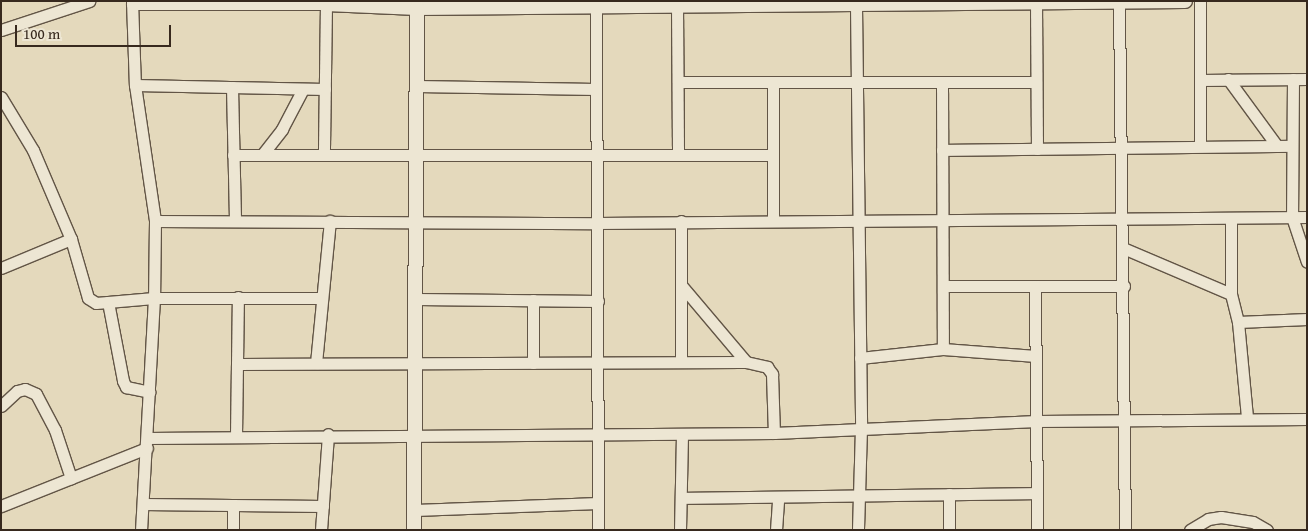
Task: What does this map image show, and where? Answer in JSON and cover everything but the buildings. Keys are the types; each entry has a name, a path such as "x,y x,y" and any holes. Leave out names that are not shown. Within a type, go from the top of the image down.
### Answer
{"street":[{"path":"1,30 89,1"},
{"path":"141,530 150,392 155,221 135,84 132,3 326,3 418,8 512,4 596,7 697,3 856,6 889,3 1036,4 1185,1"},
{"path":"1200,1 1200,146"},
{"path":"324,154 326,3"},
{"path":"1119,3 1124,286 1125,530"},
{"path":"1036,4 1037,149"},
{"path":"677,5 678,155"},
{"path":"856,6 861,428 858,530"},
{"path":"596,7 595,155 598,301 598,530"},
{"path":"414,530 418,8"},
{"path":"1228,79 1278,146"},
{"path":"1293,79 1292,217 1307,262"},
{"path":"1200,80 1307,79"},
{"path":"678,82 1036,82"},
{"path":"773,83 773,220"},
{"path":"942,83 943,349"},
{"path":"135,84 326,89"},
{"path":"417,86 596,89"},
{"path":"232,87 235,220"},
{"path":"262,155 282,129 303,89"},
{"path":"3,103 33,150 71,239 88,298 96,303 154,298 321,298"},
{"path":"942,150 1292,146"},
{"path":"233,155 772,155"},
{"path":"155,221 597,223 773,220 1123,220 1307,217"},
{"path":"1231,218 1230,294 1238,322 1247,418"},
{"path":"316,363 321,298 327,271 330,221"},
{"path":"681,221 681,362"},
{"path":"1,268 71,239"},
{"path":"1123,248 1230,294"},
{"path":"681,285 746,362"},
{"path":"944,286 1124,286"},
{"path":"1035,286 1037,530"},
{"path":"236,435 238,297"},
{"path":"417,300 598,301"},
{"path":"533,300 534,363"},
{"path":"108,302 123,381 126,387 134,391 150,392"},
{"path":"1238,322 1307,319"},
{"path":"860,358 943,349 1036,356"},
{"path":"237,364 746,362 768,367 772,374 774,433"},
{"path":"1,406 17,391 25,389 36,394 55,430 71,478"},
{"path":"1,506 71,478 147,443 236,435 774,433 1037,420 1307,418"},
{"path":"321,530 328,434"},
{"path":"680,530 682,434"},
{"path":"681,498 778,499 1037,493"},
{"path":"949,494 949,530"},
{"path":"776,530 778,499"},
{"path":"415,510 598,503"},
{"path":"143,504 323,506"},
{"path":"233,505 233,530"},
{"path":"1190,530 1208,519 1221,517 1253,522 1267,530"}]}
